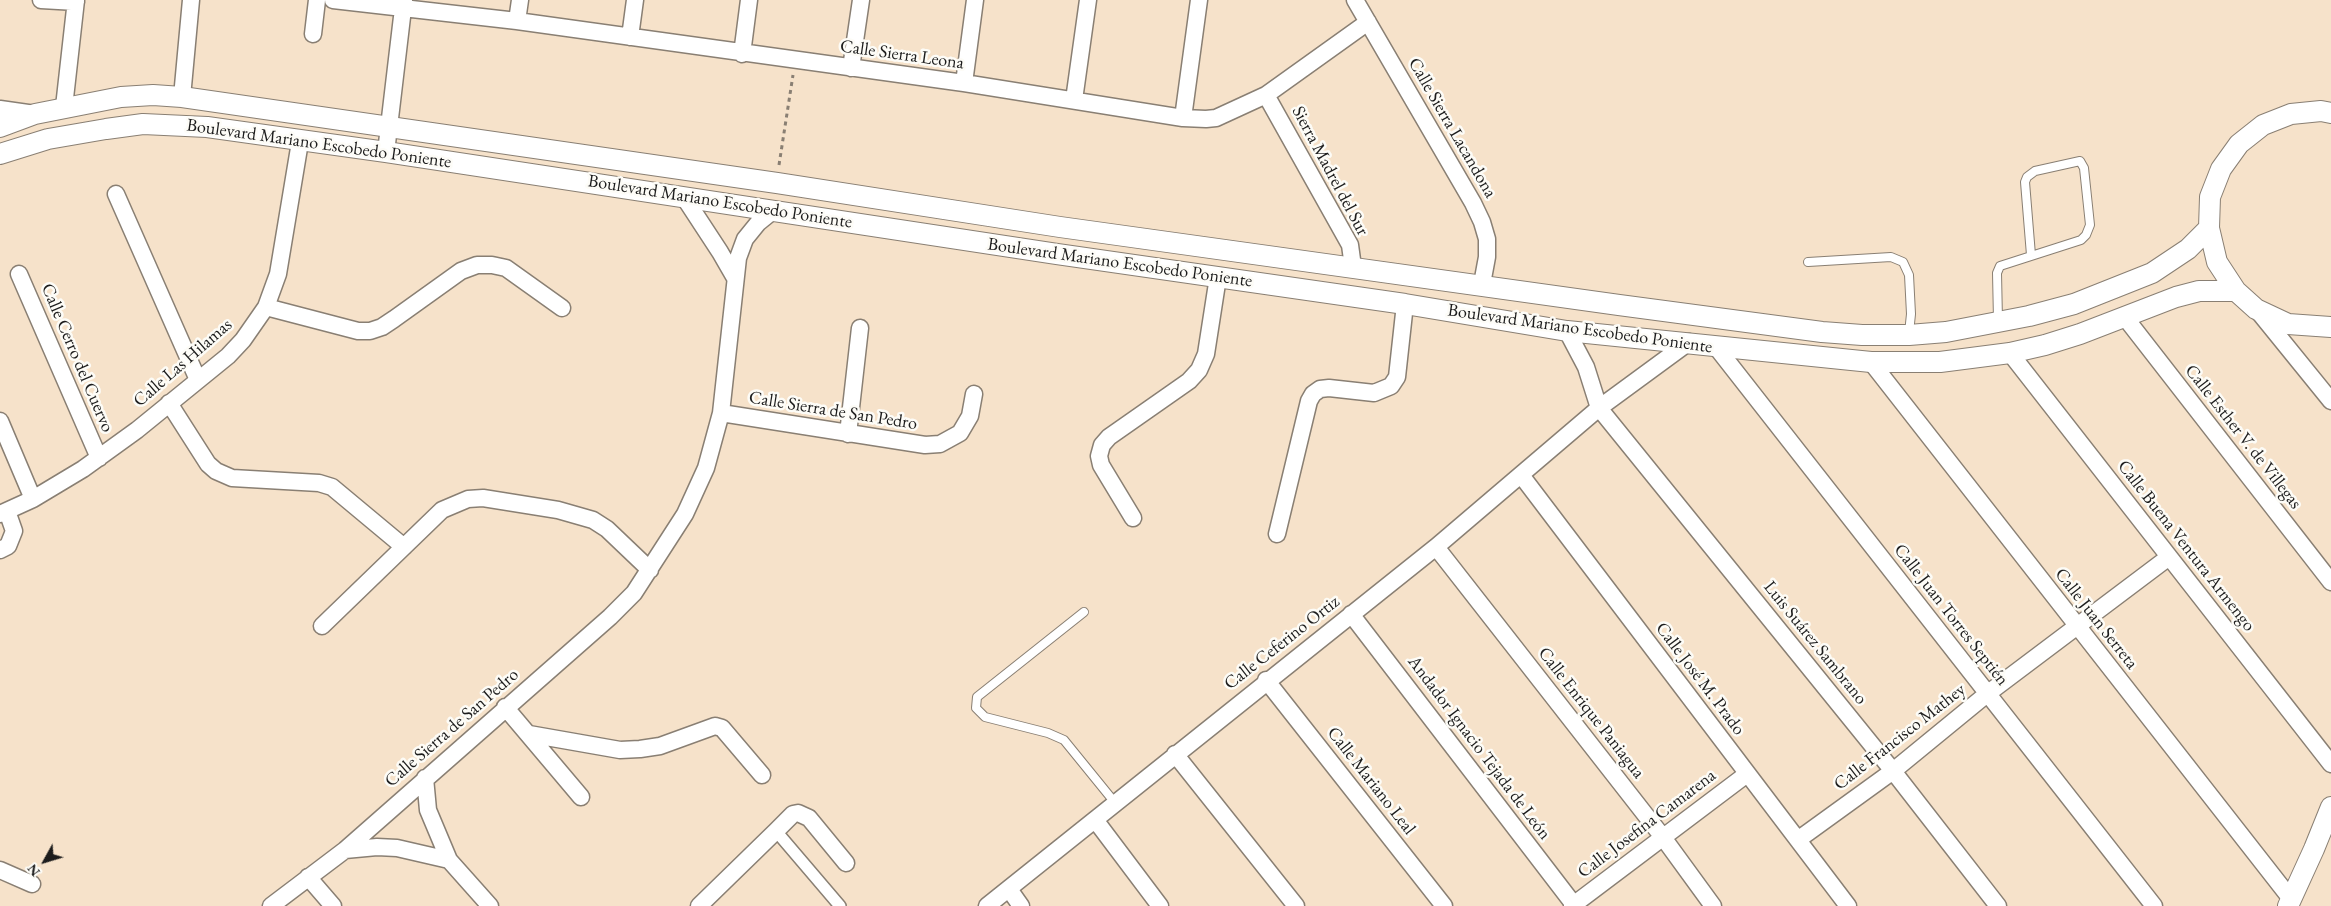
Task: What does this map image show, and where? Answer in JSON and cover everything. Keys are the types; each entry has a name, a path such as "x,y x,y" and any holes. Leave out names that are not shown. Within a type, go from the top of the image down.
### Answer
{"street":[{"path":"41,0 76,1 64,107"},
{"path":"182,97 191,0"},
{"path":"313,34 317,0"},
{"name":"Calle Sierra Leona","path":"333,0 404,4 742,54 1074,100 1182,118 1216,118 1266,95 1368,22"},
{"path":"517,21 520,0"},
{"path":"630,37 635,0"},
{"path":"742,54 749,0"},
{"path":"852,68 861,0"},
{"path":"964,84 976,0"},
{"path":"1074,100 1088,0"},
{"path":"1182,118 1199,0"},
{"name":"Calle Sierra Lacandona","path":"1355,0 1473,202 1482,222 1486,239 1487,257 1482,284"},
{"path":"386,152 404,4"},
{"name":"Boulevard Mariano Escobedo Poniente","path":"0,127 35,114 122,97 153,95 182,97 776,183 1060,227 1822,332 1909,335 1946,332 2029,316 2074,304 2152,273 2188,249 2209,228"},
{"name":"Sierra Madrel del Sur","path":"1266,95 1350,244 1352,267"},
{"path":"0,109 35,114"},
{"path":"2331,113 2321,111 2291,114 2263,125 2238,144 2221,168 2210,197 2209,228 2217,262 2236,292 2256,309 2331,401"},
{"name":"Boulevard Mariano Escobedo Poniente","path":"0,154 48,139 144,124 207,127 1405,304 1567,331 1689,342 1718,348 1871,362 1940,362 2010,352 2045,345 2080,334 2124,316 2199,291 2236,292"},
{"name":"Calle Las Hilamas","path":"4,513 33,499 99,458 198,380 244,340 266,307 278,274 300,142"},
{"path":"116,194 198,380"},
{"path":"684,196 735,278"},
{"name":"Calle Sierra de San Pedro","path":"271,906 345,850 610,617 634,593 674,535 698,489 714,442 721,414 738,258 746,239 758,222 774,210"},
{"path":"1057,254 1060,227"},
{"path":"266,307 358,331 370,331 382,327 461,271 477,265 492,264 506,268 562,308"},
{"name":"Calle Cerro del Cuervo","path":"19,274 99,458"},
{"path":"1133,518 1101,465 1099,456 1102,445 1109,437 1189,381 1199,370 1206,354 1218,277"},
{"path":"1277,534 1309,401 1313,394 1320,389 1329,388 1374,393 1391,386 1396,377 1405,304"},
{"path":"2256,309 2288,324 2331,327"},
{"name":"Calle Esther V. de Villegas","path":"2124,316 2331,582"},
{"path":"848,434 860,328"},
{"path":"1567,331 1586,367 1598,408"},
{"name":"Calle Ceferino Ortiz","path":"987,906 1116,804 1266,680 1436,547 1598,408 1689,342"},
{"name":"Calle Juan Torres Septién","path":"1718,348 2154,906"},
{"name":"Calle Buena Ventura Armengo","path":"2010,352 2331,764"},
{"name":"Calle Juan Serreta","path":"1871,362 2289,902"},
{"name":"Calle Sierra de San Pedro","path":"721,414 925,445 940,444 960,433 967,424 974,394"},
{"path":"169,403 208,464 216,471 232,478 319,483 332,487 404,547"},
{"name":"Luis Suárez Sambrano","path":"1598,408 1893,771 1998,906"},
{"path":"0,421 33,499"},
{"name":"Calle José M. Prado","path":"1521,475 1848,906"},
{"path":"322,626 442,510 468,498 483,498 558,510 593,520 607,529 650,570"},
{"path":"0,550 8,546 14,531 4,513"},
{"name":"Calle Enrique Paniagua","path":"1436,547 1662,836 1713,906"},
{"name":"Calle Francisco Mathey","path":"1799,839 1893,771 1987,694 2169,557"},
{"name":"Andador Ignacio Tejada de León","path":"1351,614 1574,906"},
{"name":"Calle Mariano Leal","path":"1266,680 1444,906"},
{"path":"505,708 581,797"},
{"path":"529,734 620,750 660,746 715,726 722,728 762,775"},
{"path":"1175,754 1296,906"},
{"name":"Calle Josefina Camarena","path":"1574,906 1662,836 1746,774"},
{"path":"425,778 428,810 449,860 490,906"},
{"path":"2289,902 2331,807"},
{"path":"699,906 793,814 803,813 809,818 846,863"},
{"path":"1096,820 1160,906"},
{"path":"776,831 840,906"},
{"path":"345,850 377,847 397,848 449,860"},
{"path":"0,870 32,884"},
{"path":"308,877 333,906"},
{"path":"1009,889 1021,906"}],"lane":[{"path":"1998,322 1996,273 2000,266 2081,240 2086,235 2090,225 2084,168 2080,161 2035,171 2027,177 2025,182 2031,255"},
{"path":"1808,262 1891,257 1903,262 1909,274 1911,314 1909,335"},
{"path":"1084,612 977,697 976,708 985,717 1048,733 1064,740 1116,804"}],"path":[{"path":"776,183 795,60"}]}
